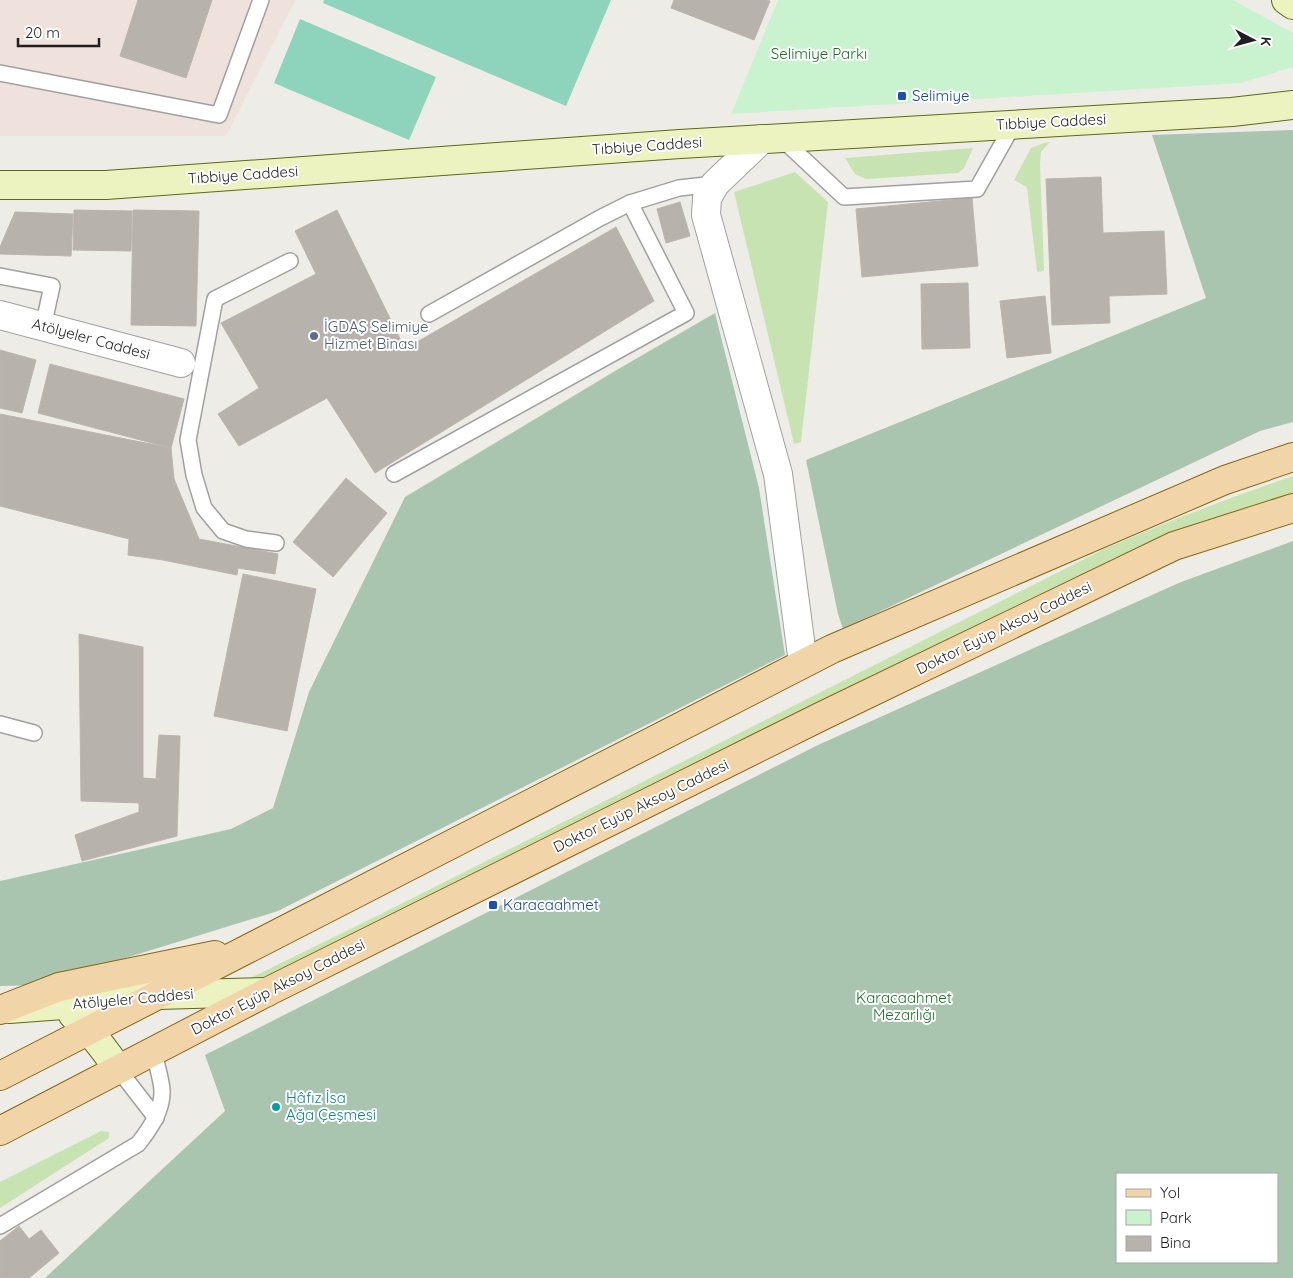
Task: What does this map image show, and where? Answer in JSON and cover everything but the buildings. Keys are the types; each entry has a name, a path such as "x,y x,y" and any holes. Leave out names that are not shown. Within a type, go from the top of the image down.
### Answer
{"main road":[{"path":"1286,0 1293,5"},
{"name":"Tıbbiye Caddesi","path":"0,185 106,184 772,138 1232,112 1293,105"},
{"path":"0,1076 803,663 1225,480 1293,457"},
{"name":"Doktor Eyüp Aksoy Caddesi","path":"0,1130 267,992 822,716 1174,546 1293,508"},
{"path":"0,1010 59,987 248,948"},
{"name":"Atölyeler Caddesi","path":"0,1010 158,995 267,992"},
{"path":"63,1005 88,1030 118,1069"}],"street":[{"path":"772,138 715,184 707,198 706,215 778,474 803,663"},
{"name":"Atölyeler Caddesi","path":"0,315 191,366"}],"lane":[{"path":"0,73 219,115 261,0"},
{"path":"772,138 844,197 977,189 1014,125"},
{"path":"429,314 630,203 679,188 715,184"},
{"path":"394,474 686,314 630,203"},
{"path":"276,543 246,539 223,531 204,508 194,475 188,440 191,366 215,299 290,260"},
{"path":"0,276 52,286 43,327"},
{"path":"0,724 34,733"},
{"path":"0,1226 138,1144 156,1118 160,1105 162,1091 154,1051"},
{"path":"118,1069 156,1118"}],"shaded area":[{"path":"0,0 295,0 226,136 0,136"}],"green space":[{"path":"324,0 611,0 566,106 323,3"},
{"name":"Selimiye Parkı","path":"778,0 1233,0 1293,33 1293,67 1241,83 731,114"},
{"path":"300,19 436,77 409,140 274,83"},
{"path":"1293,130 1293,422 1260,431 843,629 838,614 806,460 1206,298 1152,135"},
{"path":"1050,142 1041,152 1044,271 1037,272 1027,187 1014,180 1031,148"},
{"path":"973,148 964,168 958,173 866,179 855,174 845,158"},
{"path":"795,172 828,202 801,442 794,444 734,192"},
{"path":"715,313 759,488 785,655 278,911 38,985 0,986 0,881 231,829 273,808 309,692 405,497"},
{"path":"1293,476 1293,496 265,983 230,988 385,912 1102,550 1196,511"},
{"name":"Karacaahmet Mezarlığı","path":"1293,541 1293,1278 45,1278 225,1111 205,1055 818,745 1181,582"},
{"path":"101,1131 109,1132 109,1138 0,1208 0,1182"}],"place":[{"name":"Selimiye","path":"902,96"},
{"name":"İGDAŞ Selimiye Hizmet Binası","path":"314,336"},
{"name":"Karacaahmet","path":"493,905"},
{"name":"Hâfız İsa Ağa Çeşmesi","path":"276,1107"}]}
